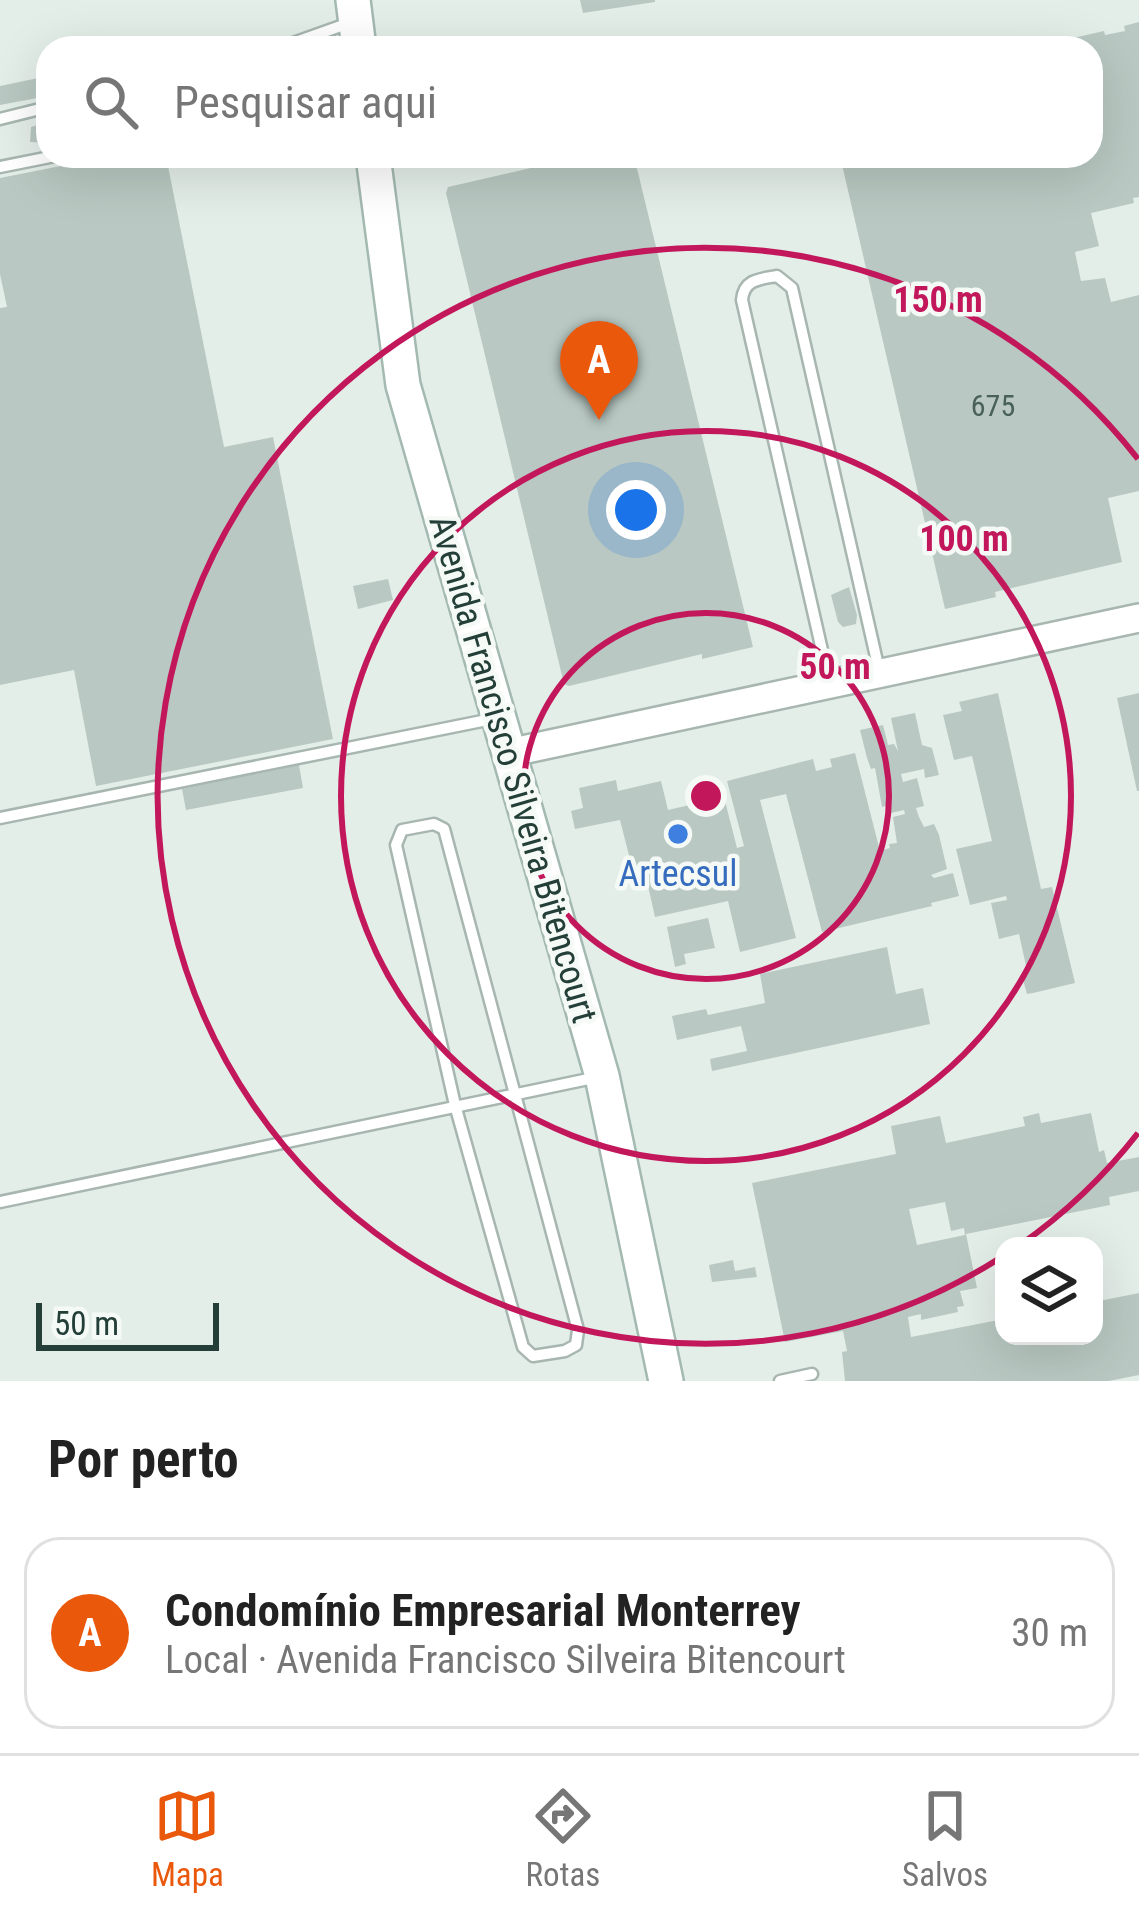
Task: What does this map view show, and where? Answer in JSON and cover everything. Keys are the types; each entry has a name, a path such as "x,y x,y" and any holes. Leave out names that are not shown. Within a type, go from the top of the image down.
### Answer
{"main road":[{"name":"Avenida Francisco Silveira Bitencourt","path":"375,168 403,385 602,1076 666,1381"}],"street":[{"path":"508,753 1139,619"}],"lane":[{"path":"316,36 356,23"},
{"path":"0,119 36,110"},
{"path":"0,157 1,167 36,160"},
{"path":"830,685 742,300 752,281 777,276 792,288 880,673"},
{"path":"0,818 498,718"},
{"path":"434,824 444,830 578,1330 576,1345 565,1352 533,1356 524,1346 455,1105 397,845 402,830 434,824"},
{"path":"0,1202 602,1076"},
{"path":"780,1381 812,1374"}],"building":[{"path":"580,0 655,0 655,2 583,13"},
{"path":"1139,22 1139,197 1133,198 1134,203 1091,213 1099,246 1075,252 1081,281 1105,278 1111,302 1139,295 1139,491 1108,498 1122,562 945,609 843,168 1103,168 1103,36 1082,36 1125,31 1124,26"},
{"path":"36,78 36,98 0,105 0,86"},
{"path":"50,168 168,168 224,447 273,437 333,739 96,786 74,670 0,685 0,308 7,307 0,274 0,178"},
{"path":"531,168 637,168 753,647 564,684 448,187"},
{"path":"388,579 393,600 358,609 353,586"},
{"path":"849,587 856,624 843,627 831,595"},
{"path":"998,693 1041,889 1052,887 1075,983 1027,994 1019,934 999,939 991,903 1007,900 1006,896 970,905 956,849 992,841 972,756 954,760 943,715 962,711 959,702"},
{"path":"1139,693 1139,791 1137,791 1117,698"},
{"path":"915,713 922,745 932,748 939,775 925,778 924,769 901,774 903,782 917,778 924,806 916,808 919,817 924,827 934,824 939,835 947,869 931,875 953,873 959,896 932,906 822,932 786,794 760,800 796,938 740,952 728,901 655,917 644,868 633,871 620,820 575,829 571,811 583,808 579,788 616,780 618,791 661,781 668,810 724,797 737,848 744,846 727,781 813,759 816,771 832,767 830,759 855,753 880,851 890,848 889,844 897,843 893,817 905,814 904,810 891,813 889,805 882,807 875,768 871,769 860,730 883,725 888,745 894,744 898,751 891,718"},
{"path":"299,765 303,788 186,810 182,789"},
{"path":"708,918 715,948 684,954 686,964 675,967 667,927"},
{"path":"887,947 896,994 923,988 930,1024 712,1071 710,1059 747,1051 741,1026 677,1040 672,1016 706,1009 708,1015 765,1003 760,974"},
{"path":"1039,1113 1041,1123 1091,1113 1099,1152 1104,1150 1107,1163 1139,1157 1139,1191 1109,1197 1110,1205 966,1234 977,1288 960,1291 964,1306 957,1307 958,1312 921,1320 921,1314 908,1317 911,1337 995,1321 995,1345 1103,1345 1103,1300 1139,1293 1139,1375 1109,1381 845,1381 843,1331 785,1342 752,1183 896,1154 891,1126 940,1116 946,1143 1025,1126 1023,1117","holes":["945,1202 951,1231 964,1228 965,1235 917,1245 909,1209"]},
{"path":"733,1260 735,1271 755,1267 757,1277 712,1282 709,1265"}],"place":[{"name":"Condomínio Empresarial Monterrey","path":"599,420"},
{"name":"Artecsul","path":"678,834"}]}
